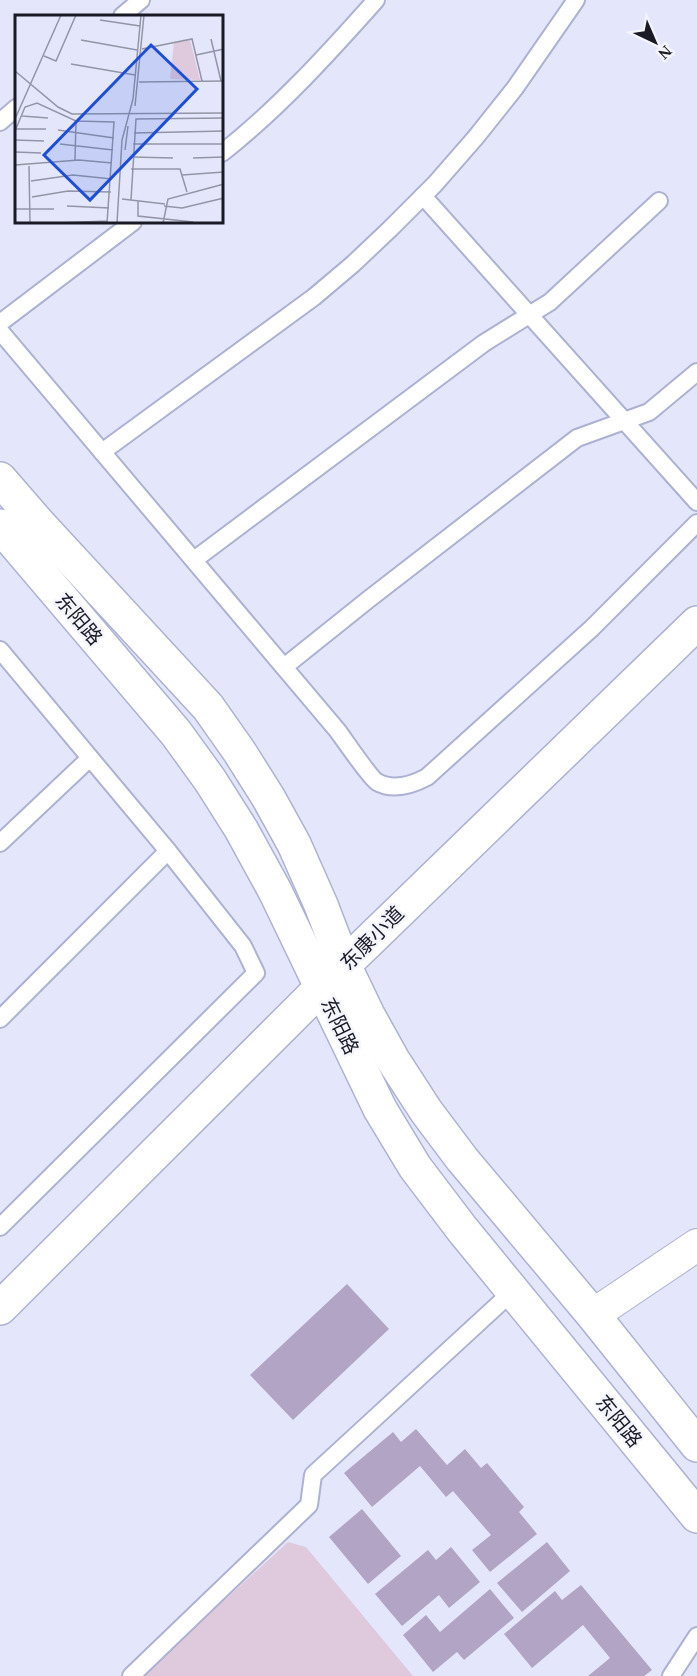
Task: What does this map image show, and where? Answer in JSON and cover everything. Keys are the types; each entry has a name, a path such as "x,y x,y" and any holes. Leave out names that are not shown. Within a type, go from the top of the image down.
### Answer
{"main road":[{"name":"东阳路","path":"0,478 39,524 208,707 239,751 294,844 321,904 333,977 380,1109 396,1138 437,1198 697,1516"},
{"name":"东阳路","path":"0,526 176,733 210,780 241,829 275,891 333,977 368,1015 393,1060 426,1111 462,1159 593,1315 697,1444"},
{"name":"东康小道","path":"0,1308 333,977 697,622"}],"street":[{"path":"593,1315 697,1245"}],"lane":[{"path":"123,15 141,0"},
{"path":"224,151 271,111 376,0"},
{"path":"102,452 314,297 353,264 423,196 476,137 515,88 576,0"},
{"path":"0,122 15,109"},
{"path":"423,196 697,502"},
{"path":"194,560 484,343 550,303 659,201"},
{"path":"0,323 130,224"},
{"path":"0,331 337,730 376,782 388,786 415,783 427,777 591,628 697,523"},
{"path":"284,667 577,438 649,412 697,372"},
{"path":"0,650 168,851 243,946 256,973 0,1227"},
{"path":"0,843 90,758"},
{"path":"0,1019 168,851"},
{"path":"131,1676 309,1505 313,1475 513,1291"},
{"path":"671,1676 697,1636"}],"shaded area":[{"path":"288,1542 306,1547 413,1676 142,1676"}],"building":[{"path":"347,1284 389,1329 293,1420 250,1375"},
{"path":"416,1429 447,1465 465,1449 481,1468 487,1463 524,1507 519,1512 537,1534 490,1572 472,1550 491,1535 453,1491 446,1497 420,1466 372,1507 344,1473 393,1432 401,1442"},
{"path":"362,1509 401,1556 368,1584 329,1537"},
{"path":"547,1542 570,1571 522,1612 497,1583"},
{"path":"451,1547 480,1582 449,1608 439,1595 402,1626 375,1594 428,1550 436,1560"},
{"path":"581,1585 652,1670 644,1676 588,1676 610,1658 583,1625 532,1668 504,1634 555,1591 562,1600"},
{"path":"490,1589 514,1618 464,1660 457,1652 433,1672 403,1635 426,1615 440,1632"}]}
